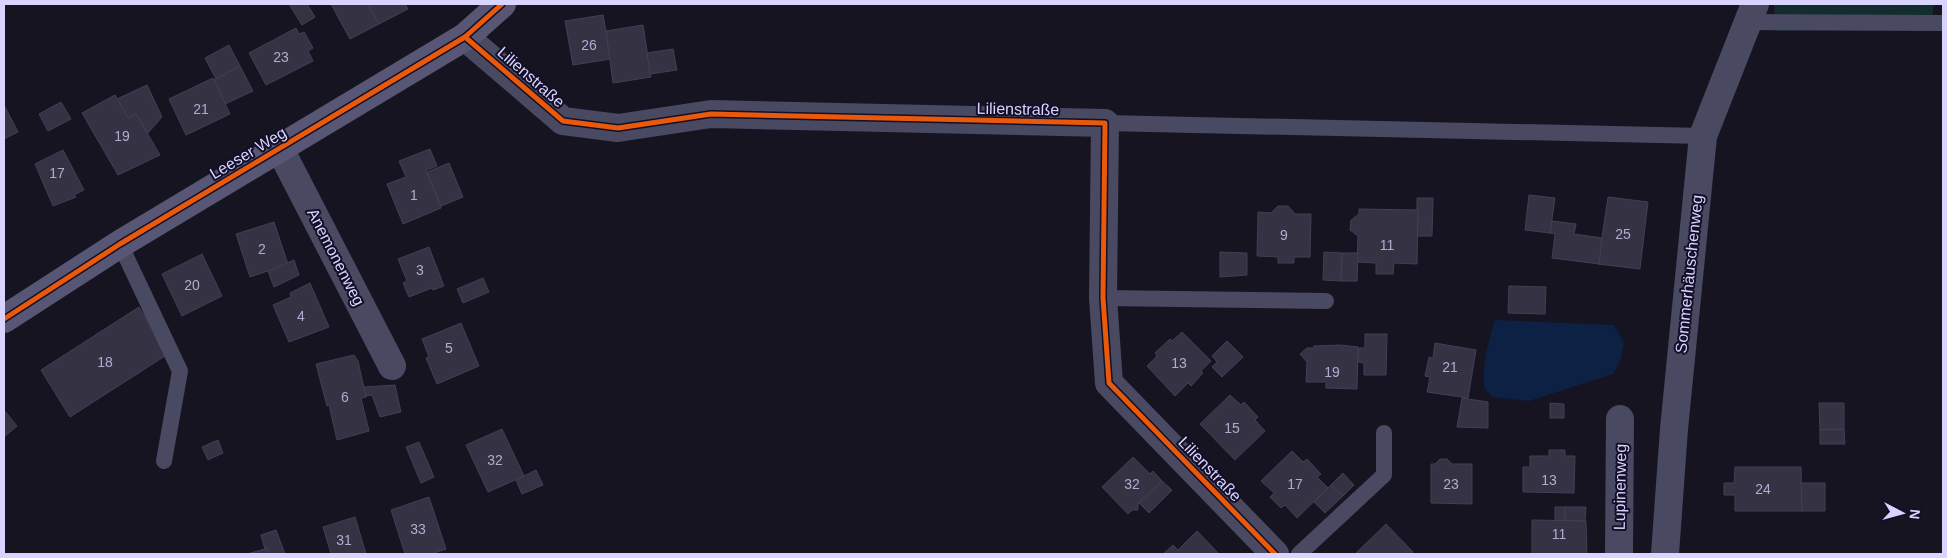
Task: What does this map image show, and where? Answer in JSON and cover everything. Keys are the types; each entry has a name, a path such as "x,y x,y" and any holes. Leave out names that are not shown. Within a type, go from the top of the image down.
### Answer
{"street":[{"name":"Leeser Weg","path":"4,318 120,244 465,37 502,4"},
{"name":"Sommerhäuschenweg","path":"1665,554 1674,429 1703,136 1752,13"},
{"name":"Lilienstraße","path":"465,37 563,121 618,128 710,114 1105,123 1103,298 1109,383 1275,554"},
{"name":"Anemonenweg","path":"280,149 392,366"},
{"name":"Lupinenweg","path":"1619,554 1620,419"}],"lane":[{"path":"1752,13 1943,23"},
{"path":"1105,123 1703,136"},
{"path":"120,244 180,371 164,461"},
{"path":"1103,298 1326,301"},
{"path":"1299,554 1384,475 1384,433"}],"green space":[{"path":"1774,4 1934,4 1931,27 1775,31"}],"water":[{"path":"1495,320 1614,325 1624,343 1621,358 1613,374 1529,401 1493,397 1485,388 1484,373 1488,344"}],"building":[{"path":"289,4 307,4 315,17 302,25"},
{"path":"331,4 368,4 379,24 350,39"},
{"path":"368,4 405,4 408,9 379,24"},
{"path":"603,15 611,59 573,65 565,21"},
{"path":"643,25 651,77 613,83 606,31"},
{"path":"296,28 299,34 304,32 313,48 308,51 313,61 266,85 249,53"},
{"path":"229,45 240,66 216,79 205,58"},
{"path":"673,49 677,70 650,74 647,53"},
{"path":"240,66 253,91 225,104 214,80"},
{"path":"213,78 230,114 186,135 169,99"},
{"path":"147,85 162,117 148,133 136,114 128,118 117,99"},
{"path":"115,95 128,118 136,114 160,155 118,175 82,113"},
{"path":"61,102 71,119 48,131 39,114"},
{"path":"4,105 18,132 4,139"},
{"path":"430,149 437,166 426,170 441,208 403,224 387,184 406,177 399,161"},
{"path":"63,150 84,190 74,195 76,197 53,206 35,164"},
{"path":"449,163 463,197 441,206 427,172"},
{"path":"1529,195 1555,198 1550,233 1525,230"},
{"path":"1608,197 1648,202 1640,269 1598,264"},
{"path":"1417,198 1433,198 1432,236 1417,236"},
{"path":"1278,206 1288,206 1295,214 1311,214 1310,257 1294,257 1294,263 1278,263 1278,257 1257,256 1258,212 1271,213"},
{"path":"1359,209 1418,210 1417,264 1394,263 1393,274 1376,274 1376,263 1357,262 1358,236 1350,230 1351,220 1359,214"},
{"path":"1552,221 1576,224 1574,234 1602,238 1599,264 1552,258 1555,234 1550,233"},
{"path":"274,222 288,264 250,277 236,234"},
{"path":"429,247 444,286 433,290 432,288 409,297 403,283 407,281 398,259"},
{"path":"1220,252 1247,253 1247,275 1220,277"},
{"path":"1324,252 1342,253 1341,281 1323,280"},
{"path":"1342,253 1358,253 1357,281 1341,281"},
{"path":"202,254 222,296 182,316 162,274"},
{"path":"294,260 299,275 274,287 268,271"},
{"path":"483,278 489,292 463,303 457,289"},
{"path":"310,283 329,327 289,342 273,305 291,297 290,293"},
{"path":"1509,286 1546,287 1545,314 1508,313"},
{"path":"139,307 168,354 70,417 41,370"},
{"path":"461,323 479,366 437,384 426,358 429,357 422,339"},
{"path":"1182,332 1211,361 1201,371 1203,373 1191,386 1188,383 1175,396 1147,366 1157,356 1155,353 1170,339 1172,341"},
{"path":"1365,334 1387,334 1386,375 1364,375 1364,363 1358,362 1358,348 1365,348"},
{"path":"1227,341 1243,357 1222,377 1212,367 1217,362 1212,356"},
{"path":"1435,343 1476,350 1468,398 1427,392 1430,377 1425,376 1429,357 1433,358"},
{"path":"1340,345 1358,347 1357,389 1326,388 1326,382 1306,382 1307,362 1300,354 1307,348 1314,348 1314,346"},
{"path":"354,355 358,361 366,397 361,398 369,431 337,440 329,405 327,406 316,364"},
{"path":"395,385 401,412 380,417 372,395 366,396 364,387"},
{"path":"1230,395 1241,405 1244,402 1258,417 1255,420 1265,431 1235,460 1200,424"},
{"path":"1462,398 1488,402 1488,428 1457,427"},
{"path":"1550,403 1564,404 1564,418 1550,418"},
{"path":"1819,403 1844,403 1844,429 1820,430"},
{"path":"4,410 17,426 4,437"},
{"path":"502,429 524,476 488,492 466,445"},
{"path":"1844,429 1845,444 1820,444 1820,430"},
{"path":"218,440 223,453 208,460 202,447"},
{"path":"419,442 434,477 421,483 406,447"},
{"path":"1549,450 1565,450 1565,456 1575,456 1574,493 1523,492 1523,467 1530,467 1530,456 1549,456"},
{"path":"1292,451 1303,462 1307,459 1321,474 1317,477 1328,488 1297,518 1285,505 1281,508 1270,497 1274,493 1261,481"},
{"path":"1133,457 1150,474 1153,471 1162,481 1138,504 1138,510 1132,510 1128,514 1102,487"},
{"path":"1440,459 1447,459 1452,464 1472,464 1472,504 1431,503 1431,464 1435,464"},
{"path":"1735,467 1801,467 1802,511 1735,511 1735,495 1724,495 1724,483 1734,483"},
{"path":"536,470 543,485 522,494 516,480"},
{"path":"1343,473 1354,485 1343,496 1331,485"},
{"path":"1162,481 1172,490 1149,513 1139,503"},
{"path":"1801,483 1825,483 1825,511 1802,511"},
{"path":"1331,485 1343,496 1325,513 1314,502"},
{"path":"429,497 446,549 431,554 405,554 391,510"},
{"path":"1555,507 1565,507 1565,521 1555,521"},
{"path":"1565,507 1586,507 1585,521 1565,521"},
{"path":"355,517 366,554 331,554 323,527"},
{"path":"1532,520 1586,521 1587,554 1532,554"},
{"path":"1386,524 1413,552 1411,554 1355,554"},
{"path":"276,530 285,554 269,554 267,548 265,549 261,535"},
{"path":"1197,531 1219,554 1163,554 1173,545 1178,550"},
{"path":"267,548 269,554 247,554 265,549"}],"cycle path":[{"path":"4,319 120,244 465,37 502,4"},
{"path":"465,37 563,121 618,128 711,114 1105,123 1103,298 1109,383 1275,554"}]}
